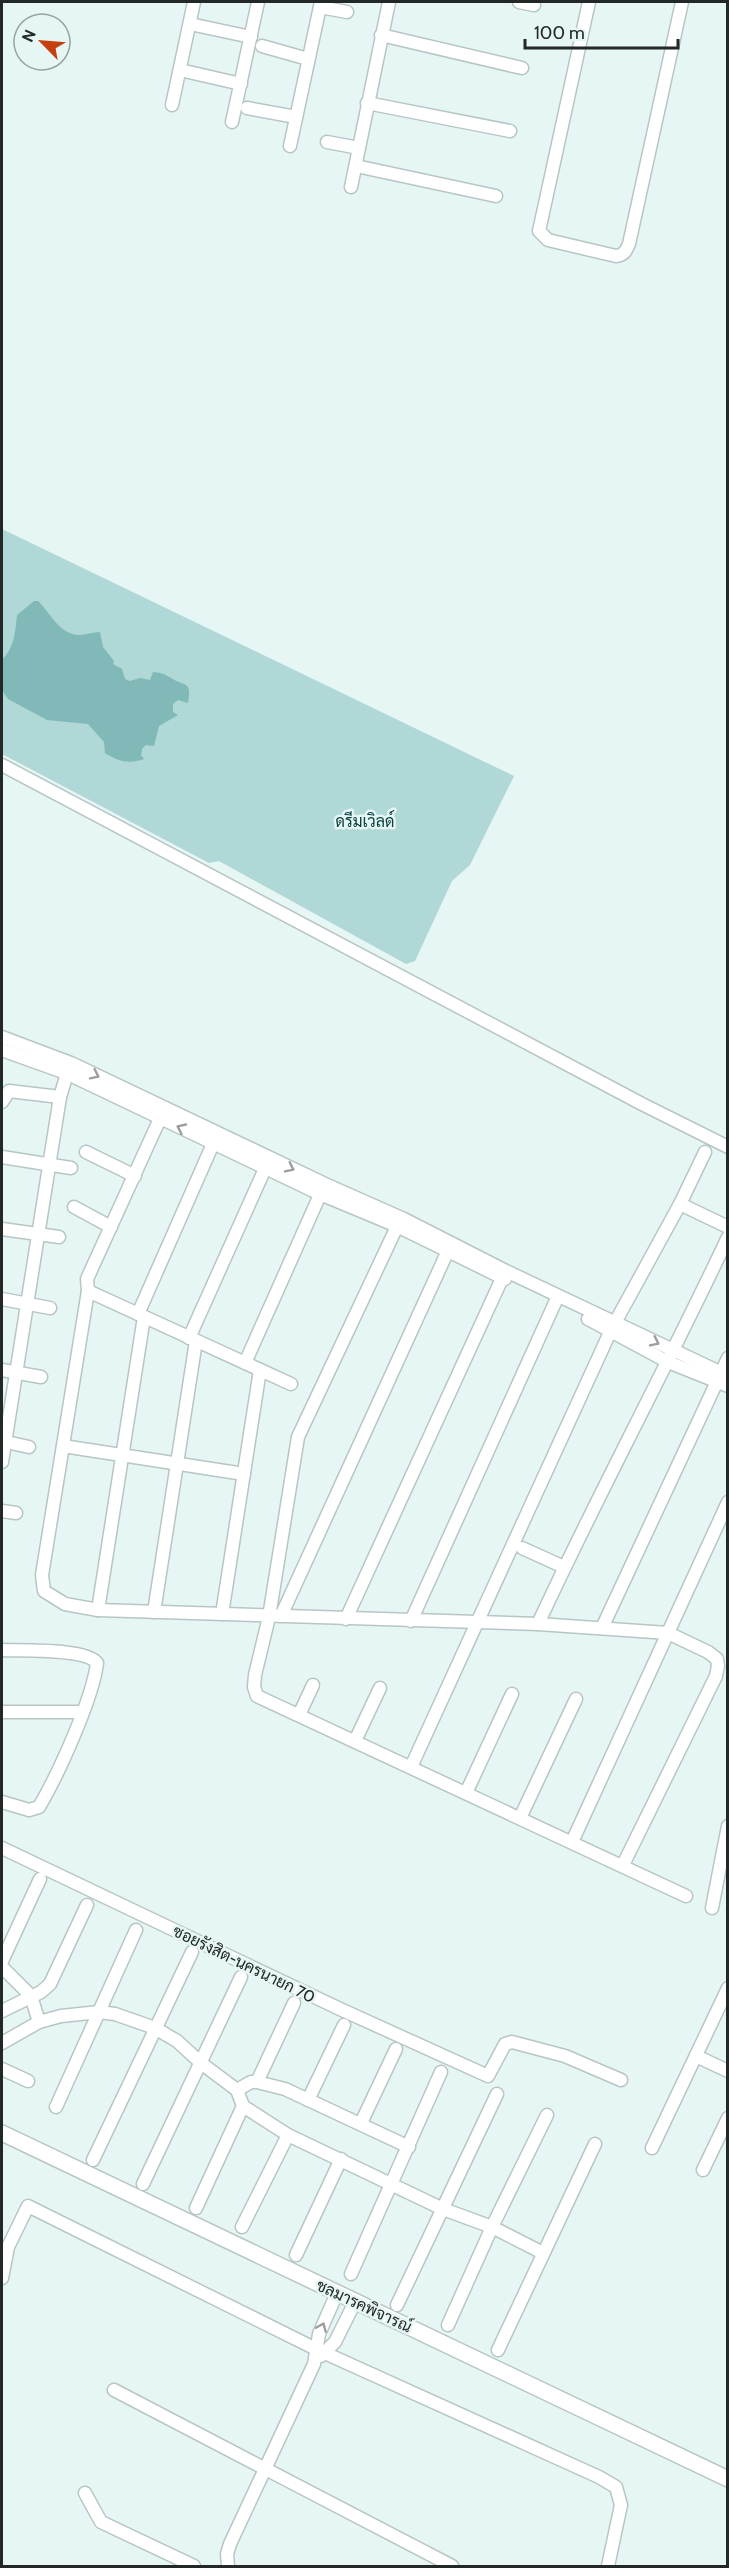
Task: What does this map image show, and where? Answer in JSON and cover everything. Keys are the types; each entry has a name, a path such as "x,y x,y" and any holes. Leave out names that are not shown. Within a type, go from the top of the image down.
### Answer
{"street":[{"path":"172,105 194,2"},
{"path":"232,122 258,2"},
{"path":"351,187 389,2"},
{"path":"519,2 534,5"},
{"path":"589,2 539,231 548,240 616,256 626,251 629,244 682,2"},
{"path":"290,146 320,4 347,12"},
{"path":"190,24 251,37"},
{"path":"381,35 522,68"},
{"path":"262,46 308,59"},
{"path":"180,70 241,84"},
{"path":"368,104 510,131"},
{"path":"247,108 296,117"},
{"path":"327,142 359,148"},
{"path":"356,166 496,196"},
{"path":"2,765 642,1104 728,1147"},
{"path":"2,1037 322,1189 403,1218 450,1248 723,1379"},
{"path":"2,1050 69,1068"},
{"path":"2,1462 3,1441 17,1372 60,1097 69,1068"},
{"path":"2,1102 9,1092 60,1097"},
{"path":"163,1113 87,1279 88,1291 42,1583 44,1591 65,1604 98,1610 538,1624 668,1633 708,1652 717,1659 718,1666 716,1676 623,1865"},
{"path":"98,1610 141,1315 215,1138"},
{"path":"86,1152 135,1176"},
{"path":"411,1767 613,1327 680,1204 705,1152"},
{"path":"2,1157 71,1168"},
{"path":"154,1612 177,1464 192,1340 267,1163"},
{"path":"244,1363 322,1189"},
{"path":"680,1204 728,1227"},
{"path":"74,1207 111,1227"},
{"path":"275,1616 298,1437 403,1218"},
{"path":"2,1229 59,1238"},
{"path":"538,1624 728,1237"},
{"path":"450,1248 275,1616 255,1676 254,1687 257,1696 686,1896"},
{"path":"346,1619 504,1275"},
{"path":"88,1291 291,1384"},
{"path":"2,1299 50,1308"},
{"path":"411,1621 557,1300"},
{"path":"602,1628 723,1379 728,1358"},
{"path":"2,1370 40,1377"},
{"path":"222,1614 260,1370"},
{"path":"3,1441 29,1446"},
{"path":"63,1446 244,1474"},
{"path":"572,1842 728,1502"},
{"path":"2,1511 16,1513"},
{"path":"522,1548 564,1567"},
{"path":"2,1650 81,1654 94,1658 97,1663 96,1673 82,1712 39,1807 29,1810 2,1802"},
{"path":"300,1715 313,1684"},
{"path":"355,1741 380,1688"},
{"path":"466,1793 512,1694"},
{"path":"520,1818 576,1699"},
{"path":"2,1712 82,1712"},
{"path":"712,1908 728,1826"},
{"name":"ซอยรังสิต-นครนายก 70","path":"2,1848 340,2009 488,2076 505,2044 512,2042 566,2056 621,2080"},
{"path":"2,1961 40,1879"},
{"path":"2,2011 41,1992 50,1984 87,1905"},
{"path":"56,2107 136,1930"},
{"path":"93,2160 192,1952"},
{"path":"2,1967 31,1996 39,2022"},
{"path":"143,2184 241,1977"},
{"path":"652,2148 728,1988"},
{"path":"257,2082 294,2003"},
{"path":"2,2043 39,2022 62,2016 99,2012 115,2014 155,2028 177,2042 237,2090 243,2106 288,2135 443,2209 492,2227 543,2253"},
{"path":"308,2100 344,2025"},
{"path":"361,2123 396,2049"},
{"path":"696,2056 728,2071"},
{"path":"2,2069 28,2081"},
{"path":"351,2274 410,2147 441,2073"},
{"path":"237,2090 251,2082 257,2082 308,2100 410,2147"},
{"path":"397,2305 497,2094"},
{"path":"196,2208 243,2106"},
{"path":"448,2325 492,2227 547,2115"},
{"path":"702,2170 728,2118"},
{"name":"ชลมารคพิจารณ์","path":"2,2133 728,2479"},
{"path":"242,2227 288,2135"},
{"path":"498,2350 595,2144"},
{"path":"296,2255 341,2159"},
{"path":"2,2278 8,2247 28,2206 321,2351 599,2477 616,2487 621,2505 608,2566"},
{"path":"321,2351 319,2334 338,2294"},
{"path":"228,2566 227,2554 230,2544 314,2364 321,2351 335,2342 355,2302"},
{"path":"114,2390 452,2566"},
{"path":"85,2493 101,2522 194,2566"}],"green space":[{"name":"ดรีมเวิลด์","path":"2,529 514,776 470,865 452,881 415,961 406,964 219,861 209,863 2,754"}],"shaded area":[{"path":"34,601 38,601 66,631 80,635 100,632 103,647 114,661 113,664 122,669 125,679 150,680 153,672 156,672 188,687 188,703 178,700 173,704 173,712 178,715 159,726 154,746 146,745 142,749 141,755 144,759 129,762 115,758 105,753 104,742 88,724 47,720 8,699 2,690 2,660 12,644 17,615"}]}
